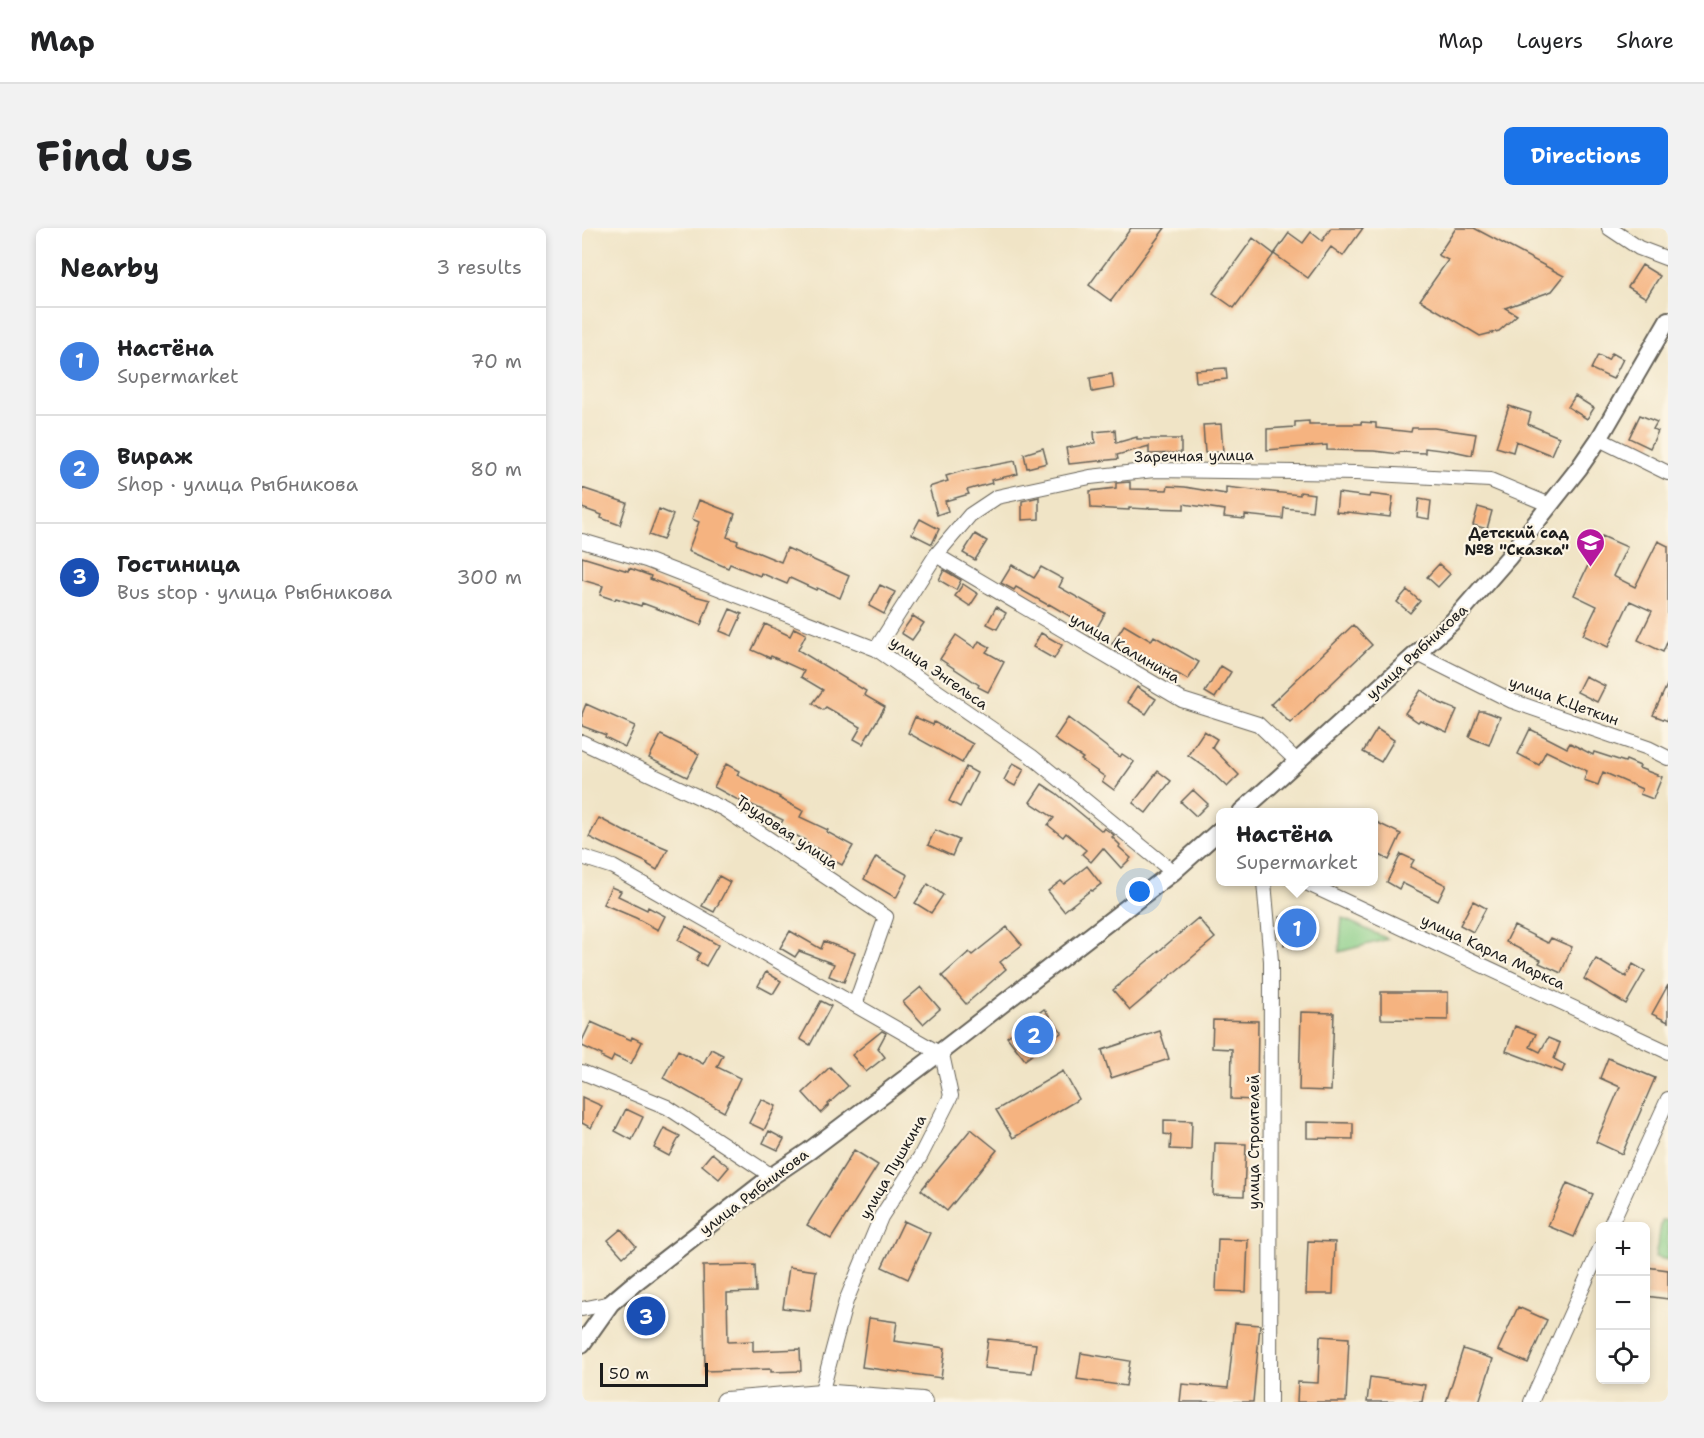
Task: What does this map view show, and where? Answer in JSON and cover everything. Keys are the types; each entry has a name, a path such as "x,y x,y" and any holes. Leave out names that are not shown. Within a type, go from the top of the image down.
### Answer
{"main road":[{"path":"726,1402 821,1398 922,1402"}],"street":[{"path":"1609,228 1639,248 1668,259"},
{"name":"улица Рыбникова","path":"1247,808 1453,621 1508,558 1599,439 1668,320"},
{"path":"1599,439 1668,473"},
{"name":"Заречная улица","path":"876,649 936,555 970,515 997,496 1090,477 1154,470 1356,473 1490,480 1550,506"},
{"name":"улица Энгельса","path":"582,541 646,560 876,649 1031,756 1173,872"},
{"name":"улица Калинина","path":"936,555 1182,700 1258,724 1298,762"},
{"name":"улица К.Цеткин","path":"1418,654 1512,701 1648,748 1668,758"},
{"name":"Трудовая улица","path":"582,742 724,809 886,917 855,1005"},
{"name":"улица Рыбникова","path":"582,1344 611,1303 637,1281 772,1176 809,1151 939,1053 1173,872 1216,834"},
{"path":"582,857 613,867 939,1053"},
{"name":"улица Строителей","path":"1264,886 1271,961 1270,1402"},
{"name":"улица Карла Маркса","path":"1313,886 1668,1052"},
{"name":"улица Пушкина","path":"821,1398 846,1302 881,1217 920,1157 951,1096 943,1059 939,1053"},
{"path":"582,1072 667,1107 772,1176"},
{"path":"1612,1222 1668,1099"},
{"path":"1531,1402 1596,1257"},
{"path":"582,1309 611,1303"}],"green space":[{"path":"1342,918 1388,939 1339,952"},
{"path":"1662,1220 1668,1221 1668,1260 1655,1257"}],"building":[{"path":"1131,228 1165,228 1111,301 1089,285"},
{"path":"1331,228 1363,228 1343,256 1331,247 1308,278 1274,254 1289,233 1303,243 1311,232 1322,241"},
{"path":"1456,228 1474,228 1564,276 1552,291 1505,308 1517,315 1499,331 1480,336 1420,300 1448,260 1438,255"},
{"path":"1253,238 1274,254 1234,308 1213,293"},
{"path":"1642,265 1660,276 1646,298 1628,287"},
{"path":"1612,353 1623,359 1613,379 1591,369 1598,355 1608,360"},
{"path":"1226,368 1227,379 1196,382 1195,370"},
{"path":"1112,374 1114,388 1092,392 1090,378"},
{"path":"1575,396 1594,408 1587,419 1568,407"},
{"path":"1509,406 1531,413 1528,424 1559,437 1551,455 1516,441 1513,452 1496,447"},
{"path":"1640,415 1657,422 1653,429 1658,431 1650,448 1629,438"},
{"path":"1309,421 1309,424 1376,423 1376,428 1411,432 1412,428 1434,428 1476,434 1472,455 1425,448 1425,453 1399,452 1399,454 1327,450 1327,445 1267,450 1267,429 1295,427 1295,422"},
{"path":"1221,424 1223,452 1205,453 1203,425"},
{"path":"1115,430 1116,443 1137,437 1137,439 1181,439 1181,453 1149,454 1149,446 1117,455 1118,459 1069,464 1066,448 1095,443 1094,432"},
{"path":"1043,448 1047,463 1027,468 1024,454"},
{"path":"1015,461 1018,474 991,480 992,483 967,490 969,494 945,501 948,511 937,515 929,487 948,481 946,476 962,471"},
{"path":"1130,482 1130,489 1167,490 1168,486 1226,494 1226,487 1300,495 1300,492 1314,494 1312,511 1284,508 1283,519 1245,515 1245,519 1224,517 1225,510 1184,504 1184,509 1091,508 1090,491 1116,488 1116,483"},
{"path":"582,488 627,503 620,525 582,508"},
{"path":"1338,493 1393,497 1390,517 1336,512"},
{"path":"1039,497 1039,519 1022,520 1022,501"},
{"path":"1419,499 1431,501 1429,519 1417,517"},
{"path":"699,500 735,514 727,537 738,541 737,544 781,562 787,548 849,576 840,598 790,578 787,584 730,564 728,568 688,551 699,522 692,519"},
{"path":"1478,507 1492,511 1487,529 1473,525"},
{"path":"659,509 673,515 663,540 649,535"},
{"path":"920,519 939,529 932,544 912,534"},
{"path":"975,534 987,541 975,560 963,553"},
{"path":"1602,536 1627,547 1613,576 1635,587 1658,541 1668,546 1668,640 1663,652 1638,640 1652,611 1630,601 1608,647 1583,635 1597,606 1574,595"},
{"path":"582,557 628,571 629,568 651,576 650,579 710,600 701,625 642,603 641,606 600,595 603,586 582,580"},
{"path":"1439,564 1450,574 1438,587 1427,577"},
{"path":"1012,565 1034,578 1041,567 1063,579 1059,587 1105,613 1094,633 1084,627 1085,625 1049,604 1016,587 1014,590 1001,583"},
{"path":"944,570 961,580 956,590 939,580"},
{"path":"963,584 978,594 970,606 955,596"},
{"path":"880,585 895,592 884,614 869,606"},
{"path":"1407,590 1420,601 1410,613 1397,602"},
{"path":"996,607 1006,613 997,629 987,624"},
{"path":"730,609 742,614 732,636 720,631"},
{"path":"913,616 924,623 912,640 901,633"},
{"path":"765,624 790,636 794,628 806,634 798,650 866,691 864,695 885,707 863,744 854,739 861,727 826,707 823,710 813,703 823,690 801,677 804,671 752,650"},
{"path":"1124,625 1151,641 1154,636 1199,662 1188,680 1158,662 1156,665 1112,644"},
{"path":"1353,625 1372,645 1290,723 1271,704"},
{"path":"1041,633 1062,645 1054,659 1033,647"},
{"path":"956,635 975,648 979,641 990,647 986,652 1004,662 988,692 940,659"},
{"path":"1221,666 1231,672 1215,698 1205,692"},
{"path":"1585,676 1605,686 1597,702 1577,692"},
{"path":"1668,683 1668,721 1653,715"},
{"path":"1137,687 1156,699 1146,714 1127,702"},
{"path":"1421,690 1440,703 1457,710 1447,732 1420,720 1418,722 1405,713"},
{"path":"586,704 635,726 625,747 605,737 606,735 582,726 582,714"},
{"path":"1479,711 1500,717 1489,745 1469,737"},
{"path":"915,717 933,725 934,722 973,744 962,763 908,733"},
{"path":"1068,718 1120,757 1122,754 1134,762 1114,790 1102,781 1105,777 1081,760 1083,758 1054,739"},
{"path":"1377,729 1394,740 1381,762 1363,752"},
{"path":"1530,729 1567,748 1570,743 1593,755 1594,752 1625,762 1626,760 1662,777 1653,799 1640,794 1642,789 1603,772 1598,785 1584,780 1587,771 1546,751 1539,765 1518,754"},
{"path":"1204,731 1217,739 1212,747 1239,775 1227,787 1188,755"},
{"path":"661,735 699,754 687,777 649,758"},
{"path":"1013,763 1024,769 1015,786 1004,780"},
{"path":"726,764 739,771 737,775 803,811 800,817 828,830 827,832 853,846 842,865 829,858 830,855 779,827 783,820 750,804 749,806 714,787"},
{"path":"966,767 977,773 960,807 949,801"},
{"path":"1158,771 1171,781 1146,813 1133,803"},
{"path":"1042,784 1102,831 1104,828 1114,835 1112,837 1120,845 1119,847 1131,858 1121,868 1103,848 1091,862 1082,854 1086,850 1066,833 1063,837 1048,825 1054,818 1030,802"},
{"path":"1193,790 1208,804 1196,816 1181,802"},
{"path":"599,818 627,833 668,849 657,870 648,863 589,837"},
{"path":"1378,823 1401,834 1389,860 1378,854"},
{"path":"935,830 959,840 952,856 928,845"},
{"path":"1401,854 1414,860 1410,867 1446,885 1438,901 1402,883 1399,889 1387,882"},
{"path":"876,857 908,875 896,898 864,879"},
{"path":"1087,866 1101,884 1064,911 1048,891 1061,881 1064,884"},
{"path":"719,876 730,882 714,912 702,906"},
{"path":"928,884 943,895 931,913 915,903"},
{"path":"611,887 621,891 618,896 665,916 658,930 603,904"},
{"path":"1473,901 1486,908 1473,932 1460,925"},
{"path":"1310,912 1315,940 1284,945 1280,917"},
{"path":"1198,918 1215,938 1130,1010 1113,990"},
{"path":"686,926 718,945 706,966 696,960 700,953 678,940"},
{"path":"1514,926 1548,943 1551,938 1572,947 1561,973 1539,963 1541,960 1506,942"},
{"path":"1007,927 1022,945 1000,962 1006,969 966,1004 942,976 969,952 972,955"},
{"path":"790,931 821,949 824,941 855,953 844,982 829,976 834,964 799,951 795,957 780,948"},
{"path":"1596,959 1626,977 1633,964 1645,971 1626,1004 1584,979"},
{"path":"766,972 781,981 773,994 758,986"},
{"path":"1668,985 1668,1022 1652,1014"},
{"path":"921,987 940,1009 923,1024 903,1002"},
{"path":"1381,992 1448,992 1448,1020 1381,1019"},
{"path":"821,1001 831,1006 810,1045 800,1039"},
{"path":"1044,1009 1062,1032 1025,1060 1007,1037"},
{"path":"1301,1012 1334,1013 1331,1091 1299,1090"},
{"path":"1213,1020 1258,1021 1257,1100 1231,1099 1232,1049 1212,1048"},
{"path":"591,1022 631,1040 632,1037 642,1042 631,1064 614,1056 611,1062 582,1046"},
{"path":"1515,1026 1536,1034 1530,1047 1540,1052 1548,1038 1560,1043 1554,1059 1565,1065 1562,1072 1506,1051"},
{"path":"882,1031 886,1033 878,1048 885,1057 866,1072 852,1055"},
{"path":"1160,1031 1169,1059 1111,1078 1102,1050"},
{"path":"711,1049 723,1055 717,1067 740,1078 724,1112 663,1078 678,1050 703,1064"},
{"path":"1608,1058 1655,1078 1622,1154 1596,1142 1620,1087 1600,1078"},
{"path":"830,1067 848,1086 821,1113 803,1093"},
{"path":"1063,1071 1079,1099 1013,1138 996,1110"},
{"path":"582,1097 602,1106 591,1128 582,1123"},
{"path":"761,1099 776,1106 764,1130 749,1123"},
{"path":"626,1109 643,1117 632,1140 615,1131"},
{"path":"1164,1120 1192,1121 1191,1150 1170,1149 1171,1135 1164,1134"},
{"path":"1307,1122 1353,1123 1353,1139 1307,1138"},
{"path":"664,1128 680,1136 669,1156 654,1148"},
{"path":"971,1129 997,1150 947,1211 921,1190"},
{"path":"769,1131 784,1139 778,1150 763,1143"},
{"path":"1215,1143 1246,1144 1244,1196 1213,1195"},
{"path":"854,1150 878,1165 831,1239 807,1225"},
{"path":"712,1153 729,1167 719,1179 702,1165"},
{"path":"1567,1183 1593,1194 1574,1237 1548,1226"},
{"path":"904,1221 930,1233 908,1279 882,1267"},
{"path":"621,1229 636,1246 623,1257 608,1240"},
{"path":"1218,1239 1248,1240 1246,1292 1216,1291"},
{"path":"1308,1241 1335,1242 1333,1294 1306,1294"},
{"path":"755,1265 756,1292 727,1293 728,1342 753,1341 753,1351 800,1349 801,1371 771,1372 771,1369 705,1371 703,1266"},
{"path":"789,1267 816,1271 810,1311 783,1308"},
{"path":"1650,1268 1668,1270 1668,1299 1650,1297"},
{"path":"1518,1307 1547,1320 1528,1363 1498,1350"},
{"path":"869,1318 897,1322 894,1341 945,1348 941,1378 862,1367"},
{"path":"1235,1323 1260,1325 1253,1402 1180,1402 1182,1384 1228,1388"},
{"path":"1320,1336 1349,1338 1346,1402 1297,1402 1298,1382 1318,1383"},
{"path":"988,1339 1036,1344 1032,1373 984,1368"},
{"path":"1463,1349 1493,1359 1479,1402 1446,1402"},
{"path":"1081,1353 1130,1361 1126,1386 1077,1379"},
{"path":"1370,1377 1425,1385 1422,1402 1367,1402"}],"place":[{"name":"Детский сад №8 \"Сказка\"","path":"1590,568"},
{"name":"Настёна","path":"1297,928"},
{"name":"Вираж","path":"1034,1035"},
{"name":"Гостиница","path":"646,1316"}]}
